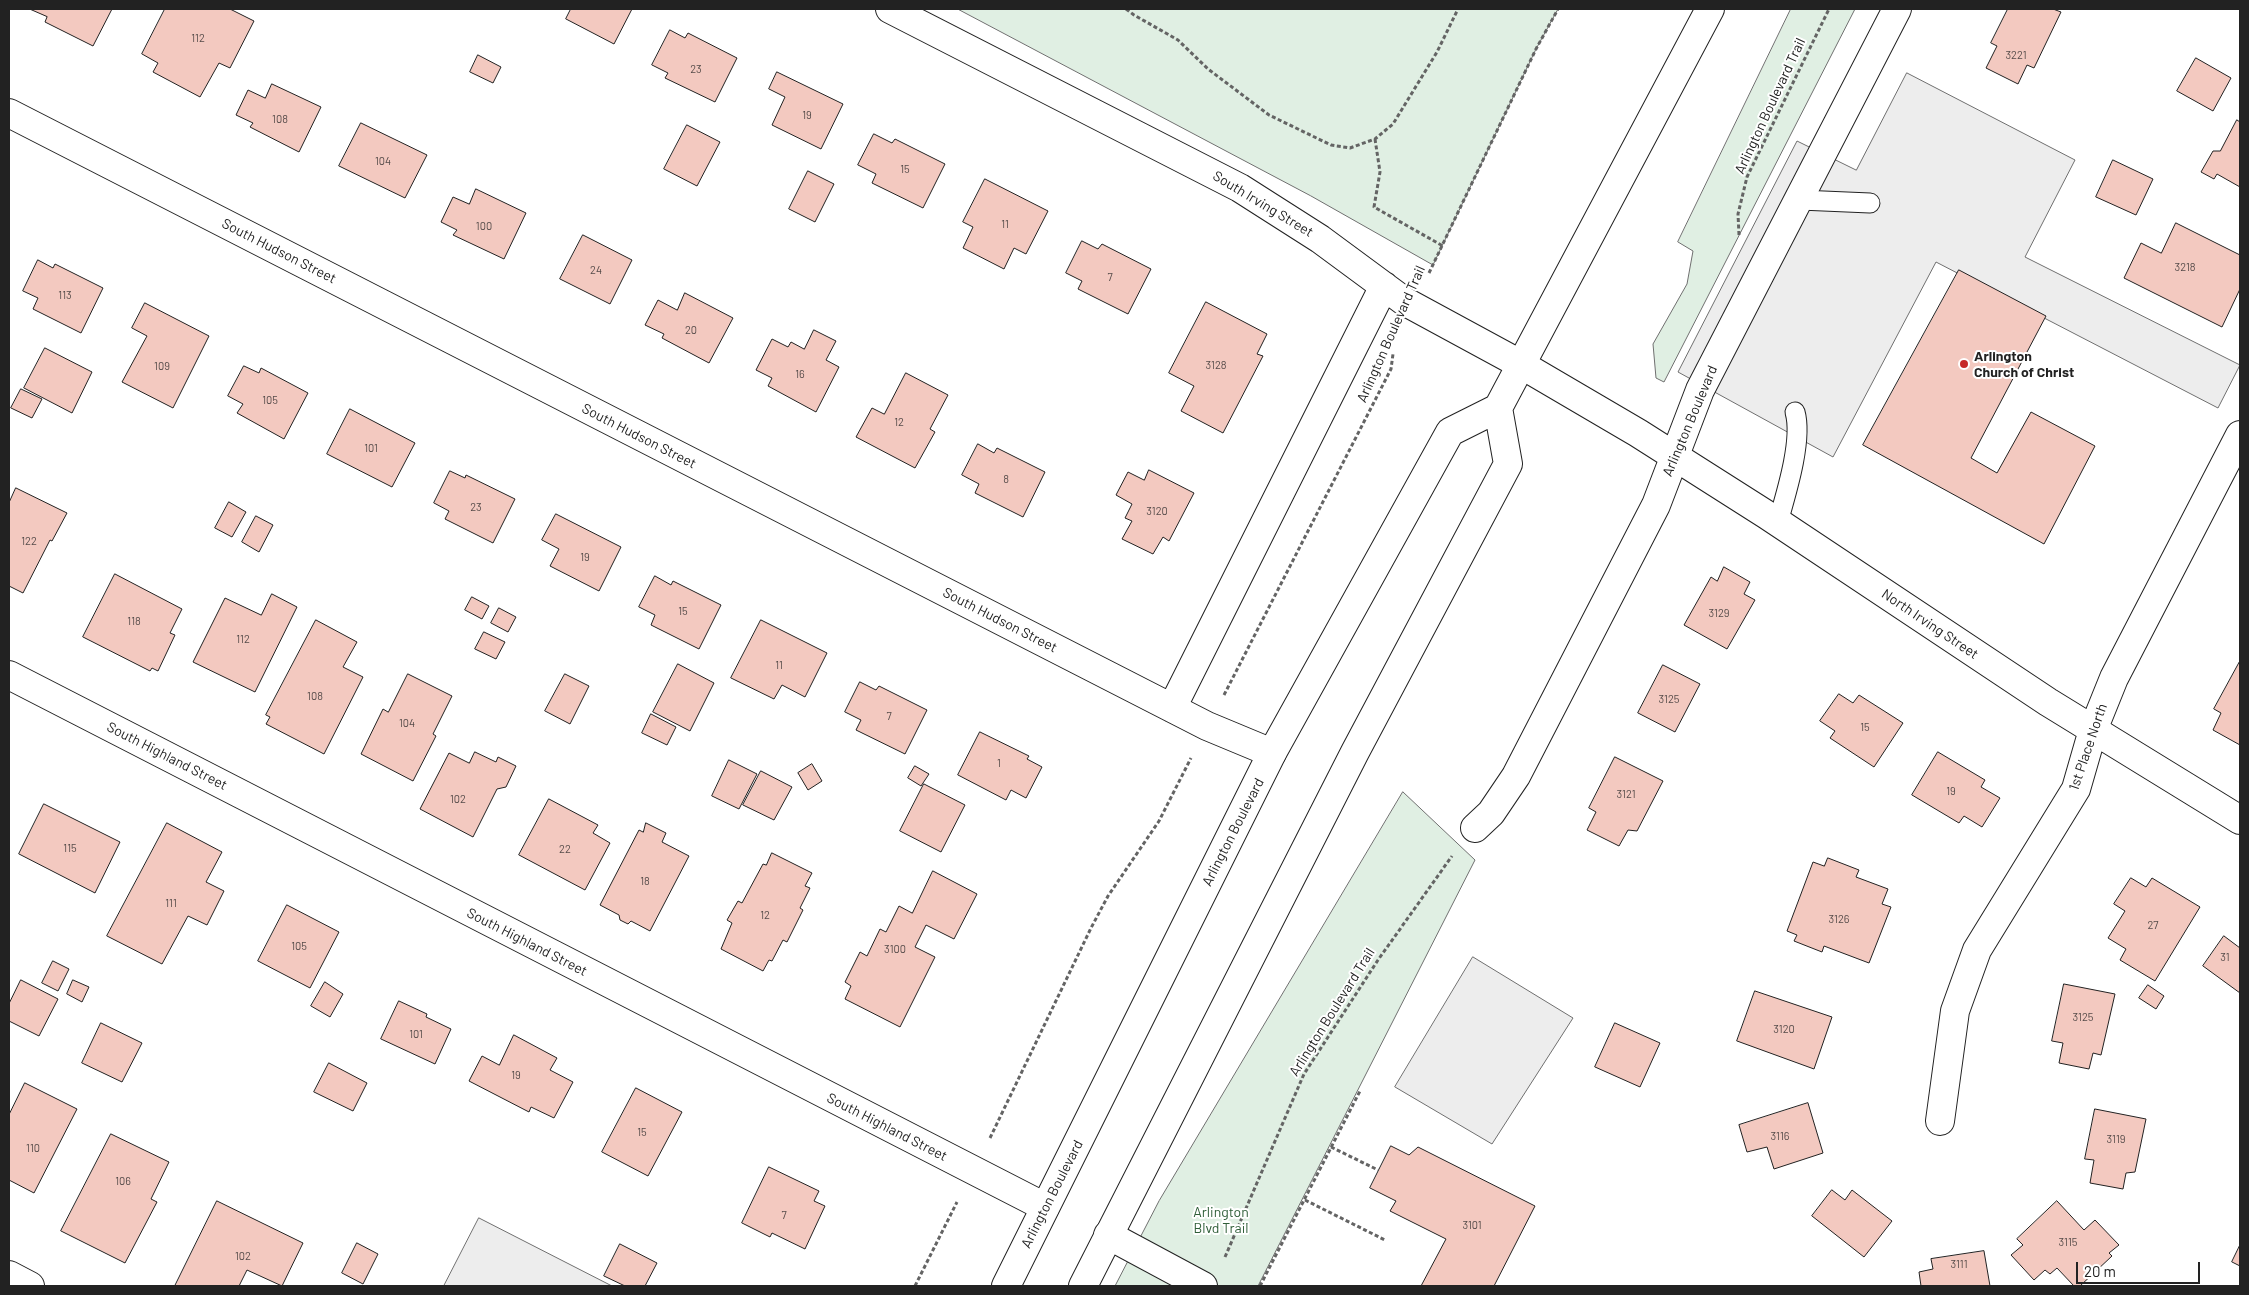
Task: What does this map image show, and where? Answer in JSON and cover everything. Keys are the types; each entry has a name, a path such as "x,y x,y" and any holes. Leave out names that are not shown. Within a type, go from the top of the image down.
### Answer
{"main road":[{"name":"South Irving Street","path":"890,9 1240,188 1284,214 1414,307 1522,365 1621,423"},
{"path":"1083,1286 1355,752 1508,464 1498,408 1710,9"},
{"name":"Arlington Boulevard","path":"1475,828 1492,813 1516,776 1656,504 1700,390 1800,200 1897,9"},
{"name":"South Hudson Street","path":"9,113 1207,726 1272,753"},
{"path":"1172,708 1384,286"},
{"name":"Arlington Boulevard","path":"1006,1286 1272,753 1450,432 1498,408"},
{"name":"North Irving Street","path":"1621,423 1778,522 2048,702 2240,820"},
{"name":"1st Place North","path":"1940,1121 1956,1011 1978,950 2076,789 2093,730 2114,678 2240,435"},
{"name":"South Highland Street","path":"9,675 1046,1207"},
{"path":"1108,1235 1202,1286"},
{"path":"9,1275 30,1286"}],"lane":[{"path":"1800,200 1870,203"},
{"path":"1778,522 1787,490 1798,425 1795,412"}],"path":[{"path":"1126,9 1178,40 1208,69 1269,115 1331,145 1350,148 1375,139 1393,124 1437,52 1458,9"},
{"name":"Arlington Boulevard Trail","path":"1225,693 1391,369 1391,359 1414,307 1527,67 1558,9"},
{"name":"Arlington Boulevard Trail","path":"1770,257 1740,241 1737,230 1742,195 1755,159 1829,9"},
{"path":"1375,139 1380,172 1374,207 1443,246"},
{"path":"987,1145 1108,896 1159,821 1194,752"},
{"name":"Arlington Boulevard Trail","path":"1227,1252 1304,1074 1378,960 1462,842 1475,828"},
{"path":"1260,1286 1360,1091"},
{"path":"1331,1147 1378,1170"},
{"path":"915,1286 958,1200"},
{"path":"1304,1200 1385,1240"}],"green space":[{"path":"958,9 1558,9 1536,49 1433,265 1311,196"},
{"path":"1791,9 1855,9 1664,382 1656,378 1653,344 1687,284 1693,251 1678,242"},
{"name":"Arlington Blvd Trail","path":"1403,792 1475,860 1258,1286 1115,1286 1159,1201"}],"shaded area":[{"path":"1907,73 2075,160 2025,257 2240,365 2218,408 1936,262 1833,457 1678,372 1797,141 1856,170"},
{"path":"1473,957 1573,1018 1492,1144 1395,1087"},
{"path":"479,1218 612,1286 444,1286"}],"building":[{"path":"30,9 112,9 93,46 45,22 47,17"},
{"path":"165,9 230,9 254,21 230,68 219,63 200,97 153,72 158,63 142,54"},
{"path":"571,9 632,9 614,44 566,19"},
{"path":"2008,9 2053,9 2061,12 2034,68 2027,65 2018,84 1986,68 1997,46 1991,43"},
{"path":"670,30 685,38 688,33 737,58 715,102 665,78 668,73 652,65"},
{"path":"478,55 501,67 493,83 470,72"},
{"path":"2196,58 2231,78 2213,111 2177,91"},
{"path":"777,72 843,104 821,149 772,125 785,97 769,89"},
{"path":"272,84 321,107 299,152 250,127 253,123 236,115 248,90 265,98"},
{"path":"2237,120 2240,122 2240,187 2217,174 2214,179 2201,172 2213,151 2220,151"},
{"path":"361,123 427,155 405,198 339,166"},
{"path":"687,125 720,142 697,186 664,169"},
{"path":"874,134 892,143 895,139 945,164 923,208 872,183 876,174 858,165"},
{"path":"2113,160 2153,179 2136,215 2096,197"},
{"path":"808,171 834,184 815,222 789,209"},
{"path":"985,179 1048,211 1026,254 1014,248 1004,269 963,248 973,227 963,222"},
{"path":"476,189 526,213 504,259 453,235 457,230 441,222 453,197 469,204"},
{"path":"2176,223 2240,255 2240,289 2222,327 2124,278 2141,243 2161,253"},
{"path":"583,235 632,260 610,304 560,279"},
{"path":"1082,241 1098,249 1102,244 1151,269 1128,314 1078,289 1082,281 1066,273"},
{"path":"38,260 53,268 55,264 103,288 81,333 33,309 38,298 23,291"},
{"name":"Arlington Church of Christ","path":"1959,270 2046,316 1971,458 1997,473 2031,412 2095,446 2044,544 1863,445"},
{"path":"685,293 733,318 709,363 662,338 664,334 645,325 658,300 677,310"},
{"path":"1206,302 1267,334 1257,354 1263,356 1223,433 1181,411 1194,386 1169,373"},
{"path":"145,303 209,336 173,408 122,382 147,336 132,328"},
{"path":"814,330 836,341 826,360 839,367 816,412 768,386 772,378 756,370 772,339 788,347 791,342 804,349"},
{"path":"45,348 92,372 72,413 24,388"},
{"path":"244,366 259,373 261,368 308,393 284,439 237,413 243,404 228,396"},
{"path":"906,373 948,395 930,429 935,432 915,468 856,437 872,408 884,414"},
{"path":"21,389 42,399 32,418 11,408"},
{"path":"350,409 415,443 392,487 327,454"},
{"path":"978,444 994,453 997,448 1045,472 1023,517 975,493 979,484 962,475"},
{"path":"1149,470 1194,493 1169,541 1163,537 1153,554 1122,539 1132,521 1125,518 1132,504 1116,495 1128,472 1144,480"},
{"path":"450,471 465,478 466,475 515,499 493,543 445,519 449,511 434,503"},
{"path":"16,488 67,513 52,541 50,540 23,593 9,586 9,503"},
{"path":"229,502 246,512 232,537 215,528"},
{"path":"556,514 621,547 599,591 550,566 559,549 542,540"},
{"path":"256,516 273,525 259,552 242,542"},
{"path":"1724,567 1750,582 1744,594 1755,600 1727,649 1684,625 1711,577 1717,581"},
{"path":"115,574 182,609 170,633 175,635 158,671 152,668 150,671 83,637"},
{"path":"655,576 671,585 673,581 721,605 699,649 651,625 655,615 639,607"},
{"path":"272,594 297,607 255,692 193,662 225,598 261,615"},
{"path":"472,597 489,606 482,619 465,610"},
{"path":"499,608 516,617 508,632 491,623"},
{"path":"316,620 357,642 343,667 363,677 324,754 266,724 270,717 266,715"},
{"path":"761,620 827,653 805,697 782,685 774,699 731,678"},
{"path":"484,632 505,642 496,659 475,649"},
{"path":"2240,661 2240,745 2213,730 2221,713 2214,709"},
{"path":"678,664 714,683 690,731 653,712"},
{"path":"1663,665 1700,684 1675,732 1638,713"},
{"path":"408,674 452,696 433,734 436,736 413,781 361,754 383,709 388,712"},
{"path":"565,674 589,686 570,724 545,711"},
{"path":"860,682 876,690 879,686 927,710 905,754 856,730 861,720 845,712"},
{"path":"1839,694 1853,703 1859,695 1903,723 1874,767 1830,738 1835,731 1820,721"},
{"path":"651,714 676,727 667,745 642,733"},
{"path":"980,732 1029,756 1027,759 1042,767 1026,798 1011,790 1006,800 958,775"},
{"path":"475,752 496,762 498,757 516,766 506,787 497,789 473,837 420,809 449,753 469,763"},
{"path":"1938,752 1985,780 1981,787 2000,798 1982,827 1964,816 1959,823 1912,795"},
{"path":"1615,757 1663,781 1637,831 1628,830 1619,846 1587,830 1596,812 1589,808"},
{"path":"729,760 757,774 739,809 712,796"},
{"path":"812,764 822,781 808,790 798,773"},
{"path":"915,766 929,774 921,786 908,778"},
{"path":"761,771 792,787 774,820 743,805"},
{"path":"924,784 965,805 941,852 900,831"},
{"path":"549,799 598,825 593,833 610,843 585,890 519,855"},
{"path":"44,804 120,842 95,893 19,854"},
{"path":"167,823 222,852 206,882 224,891 207,925 188,916 162,964 107,936"},
{"path":"646,823 666,833 662,842 689,856 650,931 631,921 628,924 620,920 619,915 600,905 639,830 643,832"},
{"path":"772,853 812,873 805,886 810,888 800,908 803,910 787,942 783,940 772,961 769,960 763,971 721,949 732,923 727,920 738,901 742,903 763,864 766,865"},
{"path":"1828,858 1859,870 1856,877 1888,889 1882,904 1891,907 1869,963 1824,946 1822,952 1794,941 1797,935 1787,931 1813,862 1824,866"},
{"path":"933,871 977,894 954,939 926,925 915,947 935,957 900,1027 845,999 851,986 845,982 860,952 867,956 880,929 886,932 899,906 912,913"},
{"path":"2131,878 2146,887 2152,878 2200,907 2155,981 2120,960 2126,949 2108,938 2125,911 2114,904"},
{"path":"287,905 339,932 310,988 258,961"},
{"path":"2224,936 2240,948 2240,993 2203,966"},
{"path":"53,961 69,969 58,991 42,983"},
{"path":"21,980 58,999 39,1036 9,1021 9,1004"},
{"path":"73,980 89,987 82,1002 67,994"},
{"path":"325,982 343,994 330,1017 311,1006"},
{"path":"2064,984 2115,994 2101,1055 2093,1053 2089,1069 2059,1063 2063,1043 2052,1041"},
{"path":"2148,985 2164,996 2156,1009 2139,998"},
{"path":"1755,991 1832,1017 1814,1069 1737,1041"},
{"path":"399,1001 427,1014 426,1017 451,1029 435,1064 381,1039"},
{"path":"101,1023 142,1043 122,1082 82,1063"},
{"path":"1615,1023 1660,1043 1640,1087 1595,1067"},
{"path":"514,1035 557,1058 550,1070 573,1082 554,1118 531,1107 529,1112 469,1081 482,1056 499,1065"},
{"path":"329,1063 367,1083 353,1111 314,1092"},
{"path":"25,1083 77,1109 34,1193 9,1180 9,1115"},
{"path":"636,1088 682,1112 648,1176 602,1152"},
{"path":"1808,1103 1823,1153 1774,1169 1767,1147 1747,1152 1739,1125"},
{"path":"2095,1109 2146,1119 2135,1172 2126,1173 2123,1189 2090,1183 2094,1160 2085,1159"},
{"path":"111,1134 169,1162 151,1199 157,1202 125,1263 61,1231"},
{"path":"1391,1146 1409,1155 1418,1147 1535,1206 1494,1286 1421,1286 1446,1239 1390,1211 1396,1201 1370,1188"},
{"path":"769,1167 819,1191 814,1201 825,1206 805,1249 772,1233 770,1237 742,1223"},
{"path":"1832,1190 1845,1200 1852,1190 1892,1221 1864,1257 1812,1216"},
{"path":"217,1201 303,1243 282,1286 247,1270 239,1286 175,1286"},
{"path":"2057,1201 2084,1230 2095,1220 2119,1245 2109,1253 2112,1256 2080,1286 2074,1286 2057,1268 2050,1274 2045,1270 2034,1280 2011,1255 2023,1245 2017,1239"},
{"path":"357,1243 378,1254 363,1284 342,1273"},
{"path":"620,1244 657,1263 645,1286 625,1286 604,1276"},
{"path":"2240,1245 2240,1266 2232,1262"},
{"path":"1984,1251 1990,1286 1921,1286 1919,1272 1933,1269 1931,1259"}],"place":[{"name":"Arlington Church of Christ","path":"1964,364"}]}
